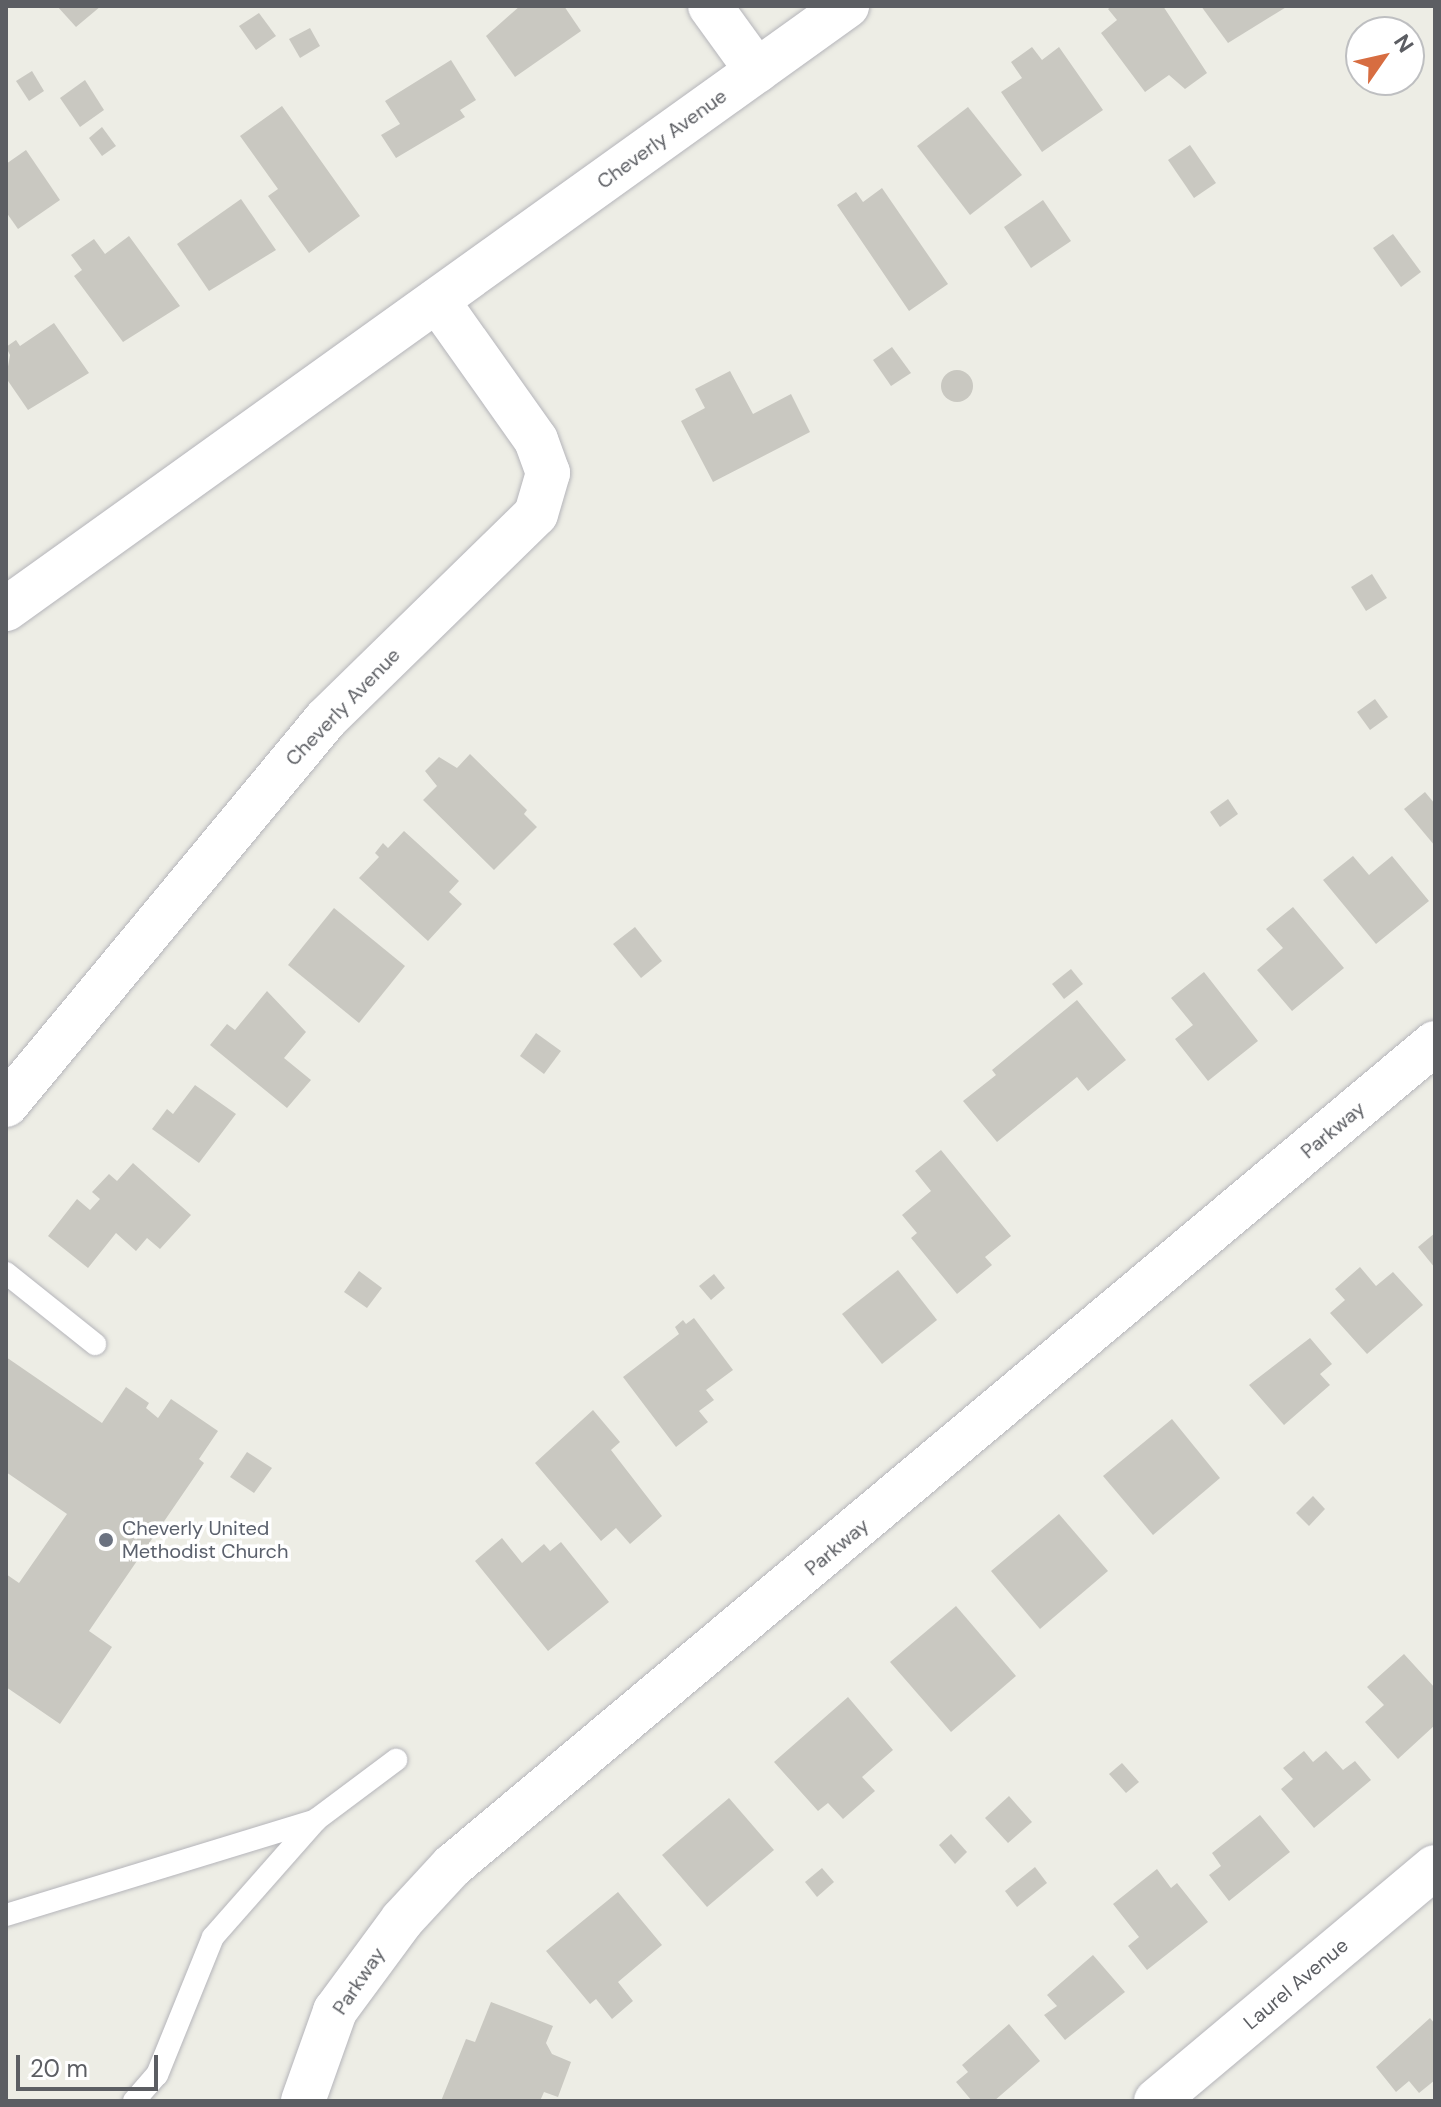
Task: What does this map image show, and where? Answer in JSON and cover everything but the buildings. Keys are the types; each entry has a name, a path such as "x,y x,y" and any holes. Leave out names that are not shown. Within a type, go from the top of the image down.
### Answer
{"street":[{"path":"710,6 757,71"},
{"name":"Cheverly Avenue","path":"6,609 847,6"},
{"name":"Cheverly Avenue","path":"6,1105 326,719 536,514 548,473 536,440 437,300"},
{"name":"Parkway","path":"303,2101 335,2011 402,1920 452,1866 1435,1043"},
{"name":"Laurel Avenue","path":"1156,2101 1435,1867"}],"lane":[{"path":"6,1273 95,1344"},
{"path":"134,2101 157,2075 213,1937 317,1819 396,1760"},
{"path":"6,1915 317,1819"}],"place":[{"name":"Cheverly United Methodist Church","path":"106,1540"}]}
